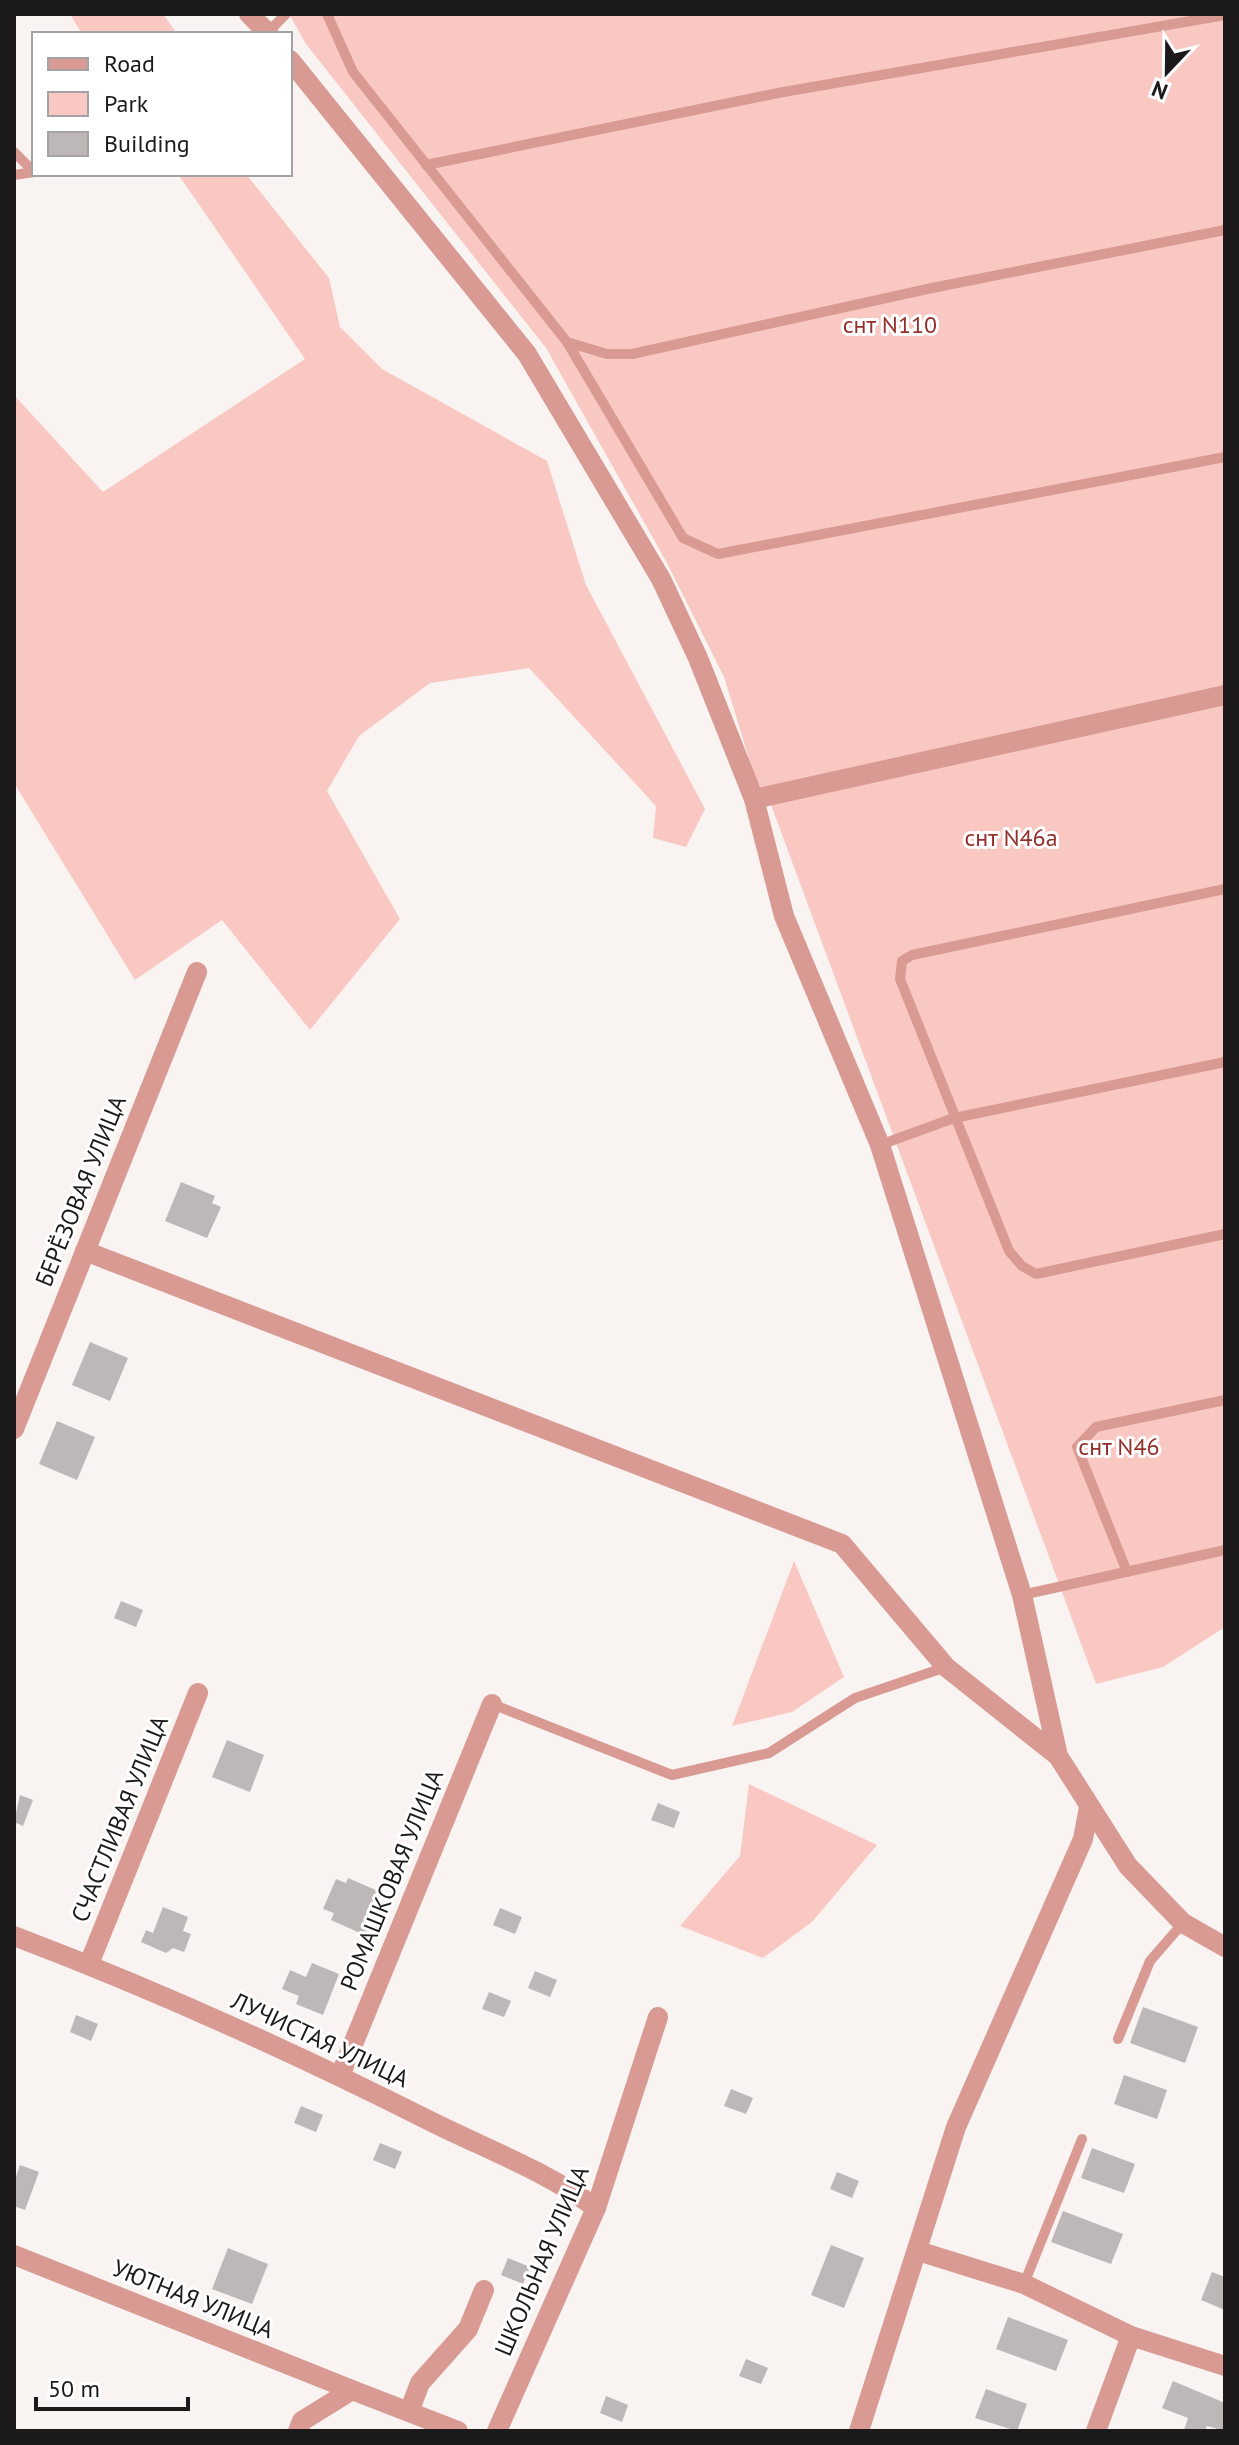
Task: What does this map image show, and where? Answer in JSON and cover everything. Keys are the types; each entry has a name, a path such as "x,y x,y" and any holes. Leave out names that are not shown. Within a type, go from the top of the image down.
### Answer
{"street":[{"path":"249,14 268,32"},
{"path":"292,62 527,354 661,579 698,658 754,799 784,916 880,1145 1022,1595 1058,1756 1128,1866 1183,1923 1225,1947"},
{"path":"754,799 1225,695"},
{"name":"БЕРЁЗОВАЯ УЛИЦА","path":"14,1429 197,972"},
{"path":"85,1251 842,1544 946,1667 1058,1756"},
{"name":"СЧАСТЛИВАЯ УЛИЦА","path":"89,1964 198,1693"},
{"name":"РОМАШКОВАЯ УЛИЦА","path":"340,2076 492,1704"},
{"path":"859,2431 956,2127 1083,1839 1089,1807"},
{"name":"ЛУЧИСТАЯ УЛИЦА","path":"14,1936 89,1964 340,2076 543,2174 596,2208"},
{"name":"ШКОЛЬНАЯ УЛИЦА","path":"497,2431 596,2208 658,2017"},
{"path":"918,2251 1024,2284 1131,2336 1225,2366"},
{"name":"УЮТНАЯ УЛИЦА","path":"14,2255 409,2412"},
{"path":"458,2431 409,2412 420,2383 468,2329 484,2290"},
{"path":"1096,2431 1131,2336"},
{"path":"298,2431 302,2421 352,2390"}],"lane":[{"path":"270,32 286,14"},
{"path":"327,14 353,72 567,342 683,538 718,554 1225,457"},
{"path":"426,165 778,93 1225,15"},
{"path":"14,152 32,170"},
{"path":"567,342 607,354 632,354 932,288 1225,230"},
{"path":"1225,889 912,955 902,961 900,979 908,1006 1009,1251 1022,1266 1036,1274 1225,1234"},
{"path":"880,1145 954,1118 1225,1062"},
{"path":"1127,1572 1077,1447 1096,1427 1225,1400"},
{"path":"1022,1595 1225,1550"},
{"path":"492,1704 672,1775 769,1753 855,1698 946,1667"},
{"path":"1118,2039 1150,1961 1183,1923"},
{"path":"1024,2284 1082,2139"}],"green space":[{"path":"70,14 163,14 176,32 81,32"},
{"path":"289,14 1225,14 1225,1627 1163,1667 1096,1684 770,802 755,778 724,677 667,563 546,348 306,44"},
{"path":"179,176 248,176 329,278 340,327 382,369 547,461 586,585 705,809 686,847 653,838 656,806 529,668 430,683 359,736 327,791 400,919 310,1030 222,920 135,980 14,783 14,395 103,492 305,359"},
{"path":"794,1561 844,1677 792,1712 732,1726"},
{"path":"749,1784 877,1845 812,1922 763,1958 680,1926 740,1856"}],"building":[{"path":"181,1182 215,1196 212,1203 221,1207 207,1238 165,1221"},
{"path":"90,1342 128,1358 110,1401 72,1385"},
{"path":"57,1421 95,1437 77,1480 39,1464"},
{"path":"121,1601 143,1610 136,1627 114,1618"},
{"path":"227,1740 264,1755 250,1792 212,1777"},
{"path":"20,1795 33,1800 23,1826 14,1822"},
{"path":"658,1803 680,1812 674,1828 651,1820"},
{"path":"348,1878 378,1891 366,1921 374,1924 369,1937 331,1920 334,1913 323,1909 336,1879 346,1883"},
{"path":"163,1907 188,1917 183,1931 191,1934 184,1952 173,1948 166,1953 141,1942 146,1930 153,1933"},
{"path":"500,1908 522,1917 515,1934 493,1925"},
{"path":"312,1963 339,1974 323,2015 296,2004 299,1996 282,1989 290,1970 306,1977"},
{"path":"535,1971 557,1980 550,1997 528,1988"},
{"path":"489,1992 511,2001 504,2017 482,2009"},
{"path":"1143,2007 1198,2027 1185,2063 1130,2043"},
{"path":"76,2015 98,2024 91,2041 70,2032"},
{"path":"1124,2075 1167,2090 1157,2119 1114,2104"},
{"path":"731,2089 753,2098 746,2114 724,2106"},
{"path":"301,2106 323,2115 316,2132 294,2123"},
{"path":"380,2143 402,2152 395,2169 373,2160"},
{"path":"1092,2148 1135,2164 1124,2193 1081,2178"},
{"path":"20,2165 39,2172 25,2210 14,2206 14,2182"},
{"path":"837,2172 859,2181 852,2198 830,2189"},
{"path":"1063,2211 1123,2234 1111,2264 1051,2242"},
{"path":"831,2245 864,2258 844,2308 811,2295"},
{"path":"228,2248 268,2264 252,2304 212,2289"},
{"path":"508,2258 530,2267 523,2284 501,2275"},
{"path":"1212,2272 1225,2277 1225,2310 1201,2300"},
{"path":"1008,2317 1068,2340 1056,2371 996,2349"},
{"path":"746,2359 768,2368 761,2384 739,2376"},
{"path":"1173,2381 1225,2403 1225,2431 1207,2426 1205,2431 1184,2430 1188,2418 1162,2408"},
{"path":"986,2389 1027,2404 1017,2431 975,2418"},
{"path":"606,2396 628,2405 622,2422 600,2413"}],"park label":[{"name":"снт N110","path":"890,325"},
{"name":"снт N46а","path":"1011,838"},
{"name":"снт N46","path":"1119,1447"}]}
